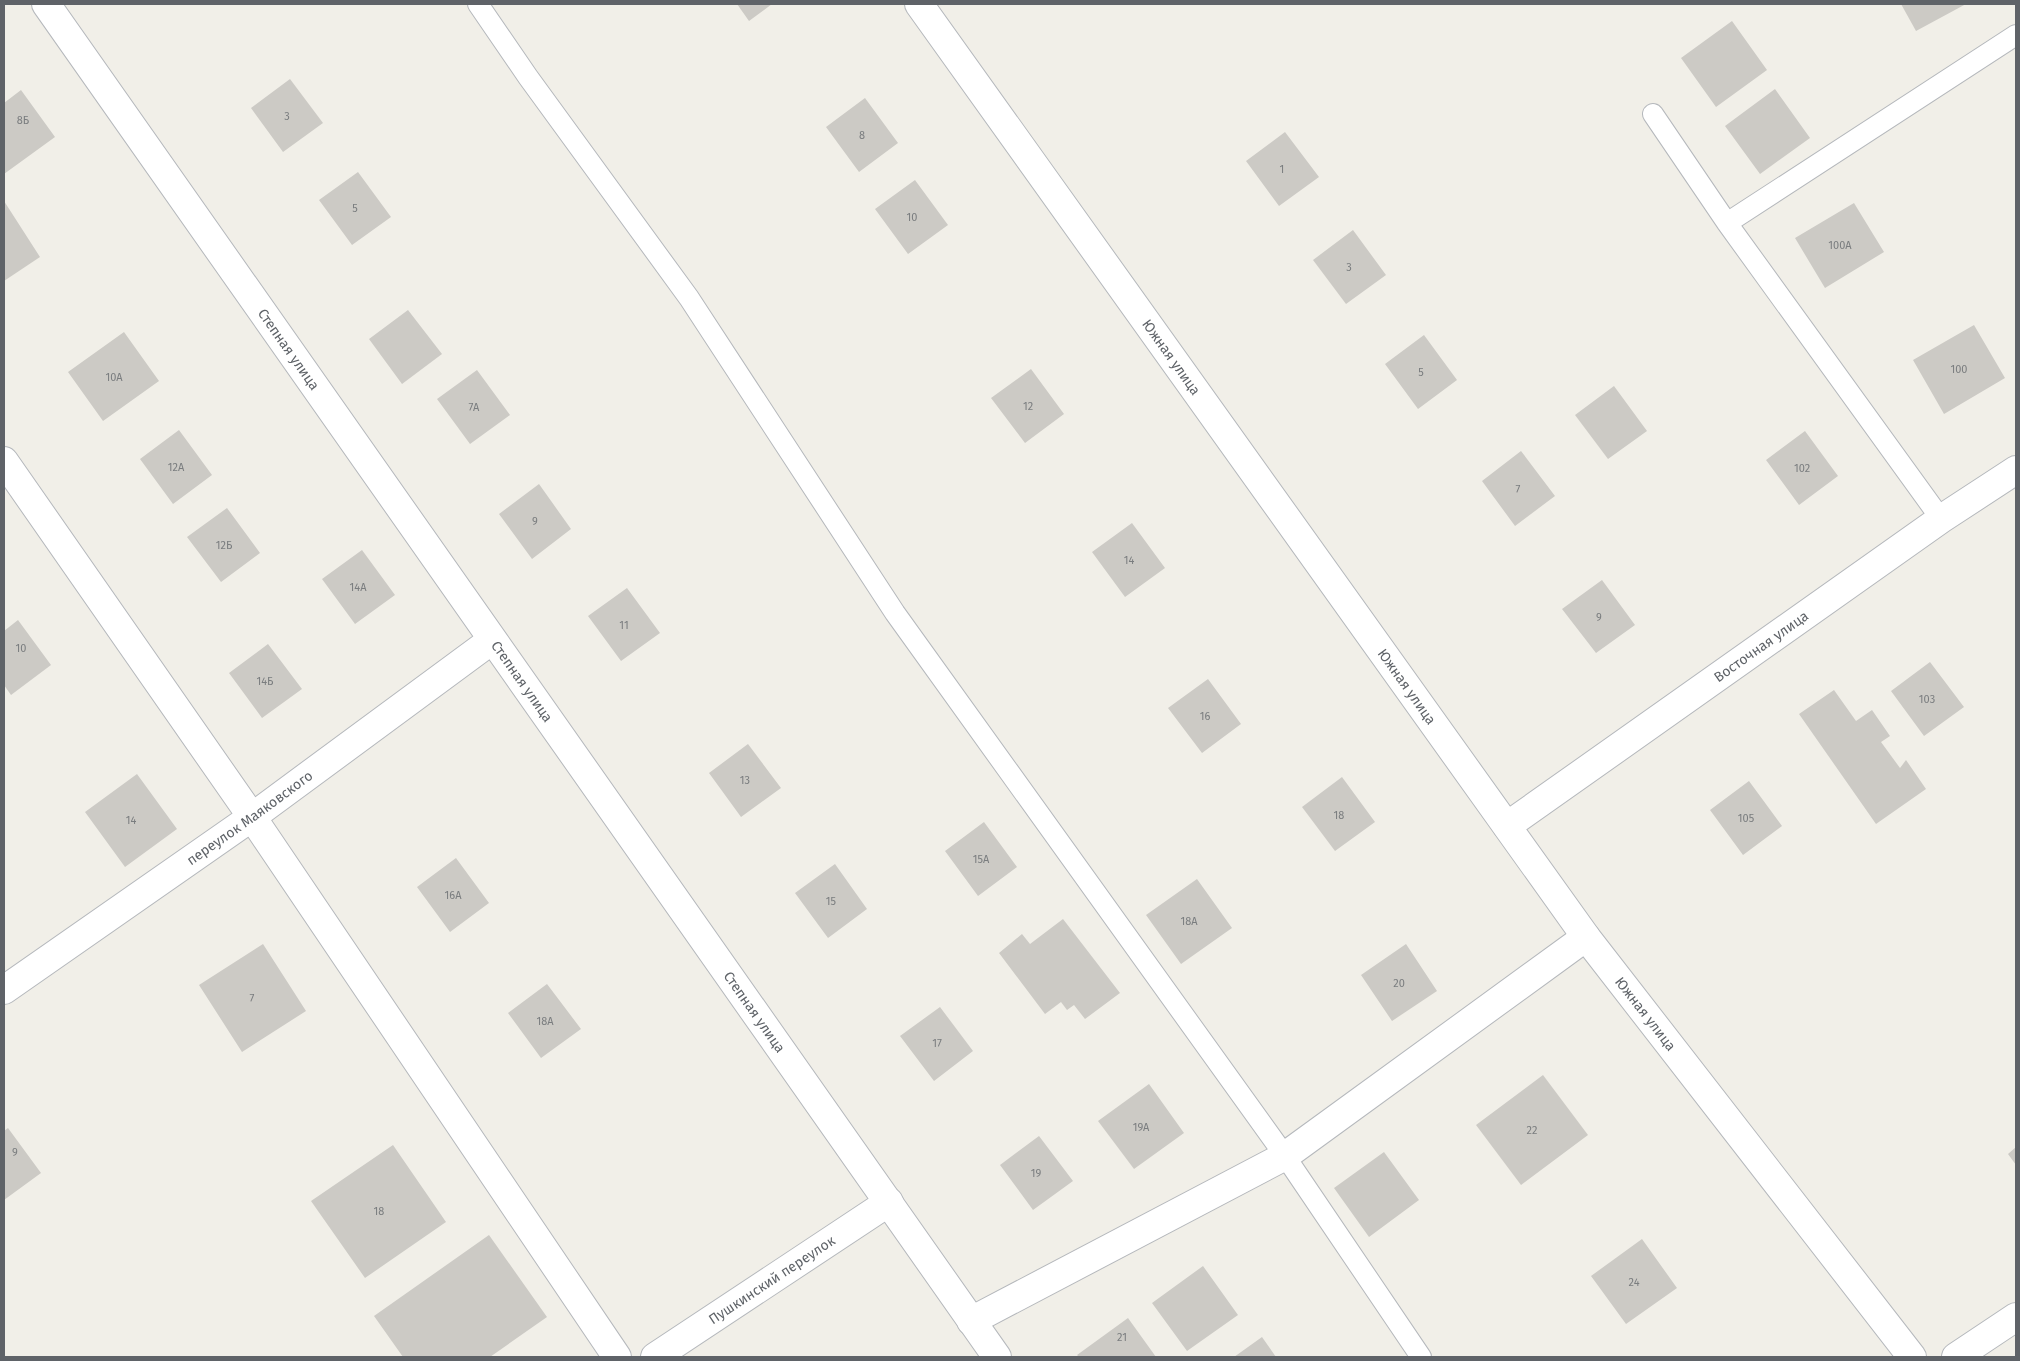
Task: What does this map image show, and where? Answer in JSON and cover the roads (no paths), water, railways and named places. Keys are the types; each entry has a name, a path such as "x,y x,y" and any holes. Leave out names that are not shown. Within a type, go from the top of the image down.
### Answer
{"street":[{"name":"Степная улица","path":"46,4 997,1357"},
{"name":"Южная улица","path":"919,4 1586,937 1912,1357"},
{"path":"4,461 252,817 617,1357"},
{"name":"Восточная улица","path":"1507,826 1941,519 2016,470"},
{"name":"переулок Маяковского","path":"4,990 252,817 492,640"},
{"path":"971,1321 1285,1156 1586,937"},
{"name":"Пушкинский переулок","path":"655,1357 889,1202"},
{"path":"1956,1357 2016,1317"}],"lane":[{"path":"478,4 528,78 689,298 895,613 1285,1156 1421,1357"},
{"path":"1727,223 2016,35"},
{"path":"1653,114 1727,223 1941,519"}]}
